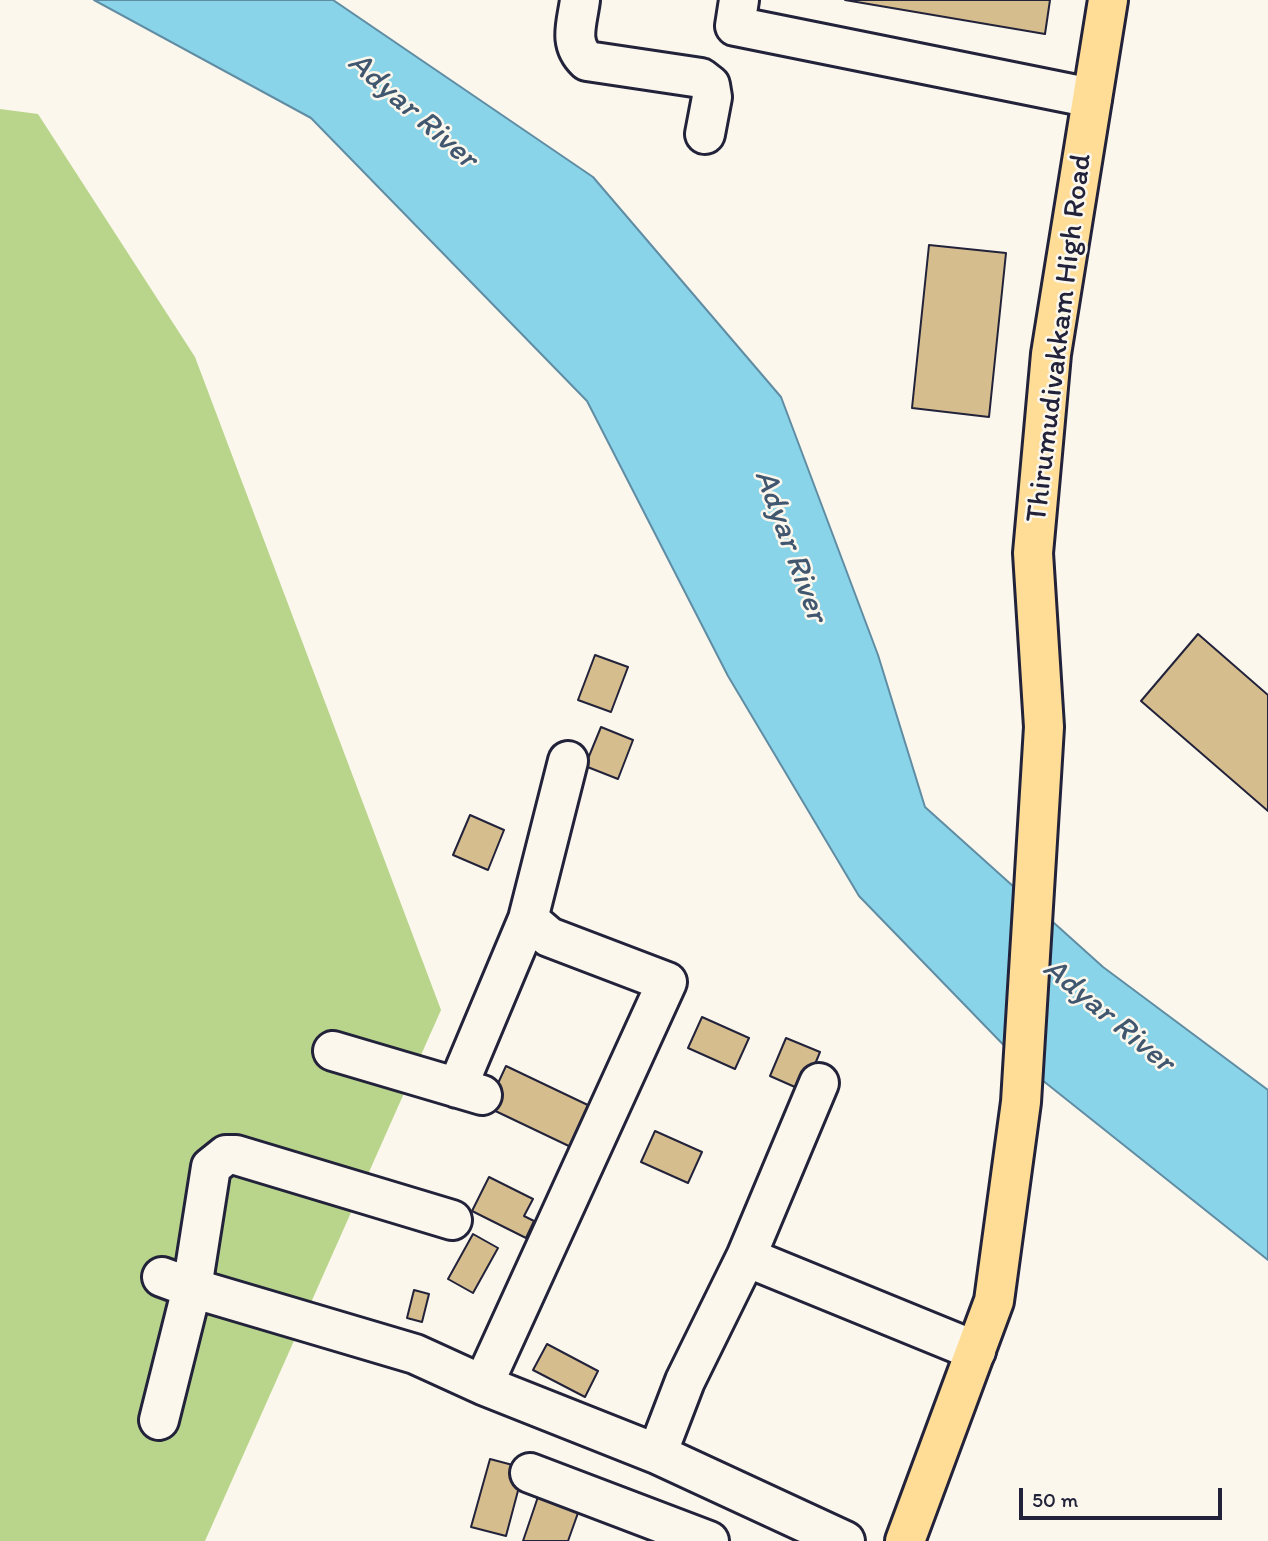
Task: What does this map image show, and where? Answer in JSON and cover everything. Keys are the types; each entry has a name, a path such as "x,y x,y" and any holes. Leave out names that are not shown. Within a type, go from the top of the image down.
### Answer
{"main road":[{"name":"Thirumudivakkam High Road","path":"905,1541 994,1301 1021,1102 1044,727 1033,553 1051,354 1108,0"}],"street":[{"path":"580,0 575,38 577,51 587,61 701,78 710,85 712,97 705,134"},
{"path":"739,0 735,26 1092,98"},
{"path":"333,1051 470,1091 528,919 568,761"},
{"path":"483,1385 667,982 549,937 528,919"},
{"path":"657,1454 685,1381 746,1257 818,1083"},
{"path":"159,1420 177,1283 211,1167 226,1155 452,1220"},
{"path":"746,1257 976,1351"},
{"path":"177,1283 415,1354 483,1385 657,1454 845,1541"},
{"path":"530,1473 709,1541"}],"green space":[{"path":"0,109 38,114 195,357 441,1010 205,1541 0,1541"}],"water":[{"name":"Adyar River","path":"94,0 333,0 593,177 781,397 878,655 925,807 1103,967 1268,1090 1268,1260 1022,1064 859,896 728,676 587,401 311,118"}],"building":[{"path":"845,0 1050,0 1045,34"},
{"path":"929,245 1006,253 989,417 912,408"},
{"path":"1198,634 1268,695 1268,811 1141,701"},
{"path":"595,655 628,667 611,712 578,700"},
{"path":"601,727 633,740 618,779 585,766"},
{"path":"470,815 504,830 488,870 453,855"},
{"path":"702,1017 749,1038 735,1069 688,1048"},
{"path":"786,1038 820,1052 804,1091 770,1076"},
{"path":"506,1066 592,1107 573,1148 487,1107"},
{"path":"655,1131 702,1152 688,1183 641,1162"},
{"path":"489,1177 533,1199 524,1216 534,1221 526,1238 472,1211"},
{"path":"473,1234 498,1248 473,1293 448,1279"},
{"path":"414,1290 429,1294 422,1322 407,1318"},
{"path":"547,1344 598,1371 585,1397 533,1370"},
{"path":"490,1459 524,1468 506,1536 471,1527"},
{"path":"543,1482 584,1496 568,1541 523,1541"}]}
